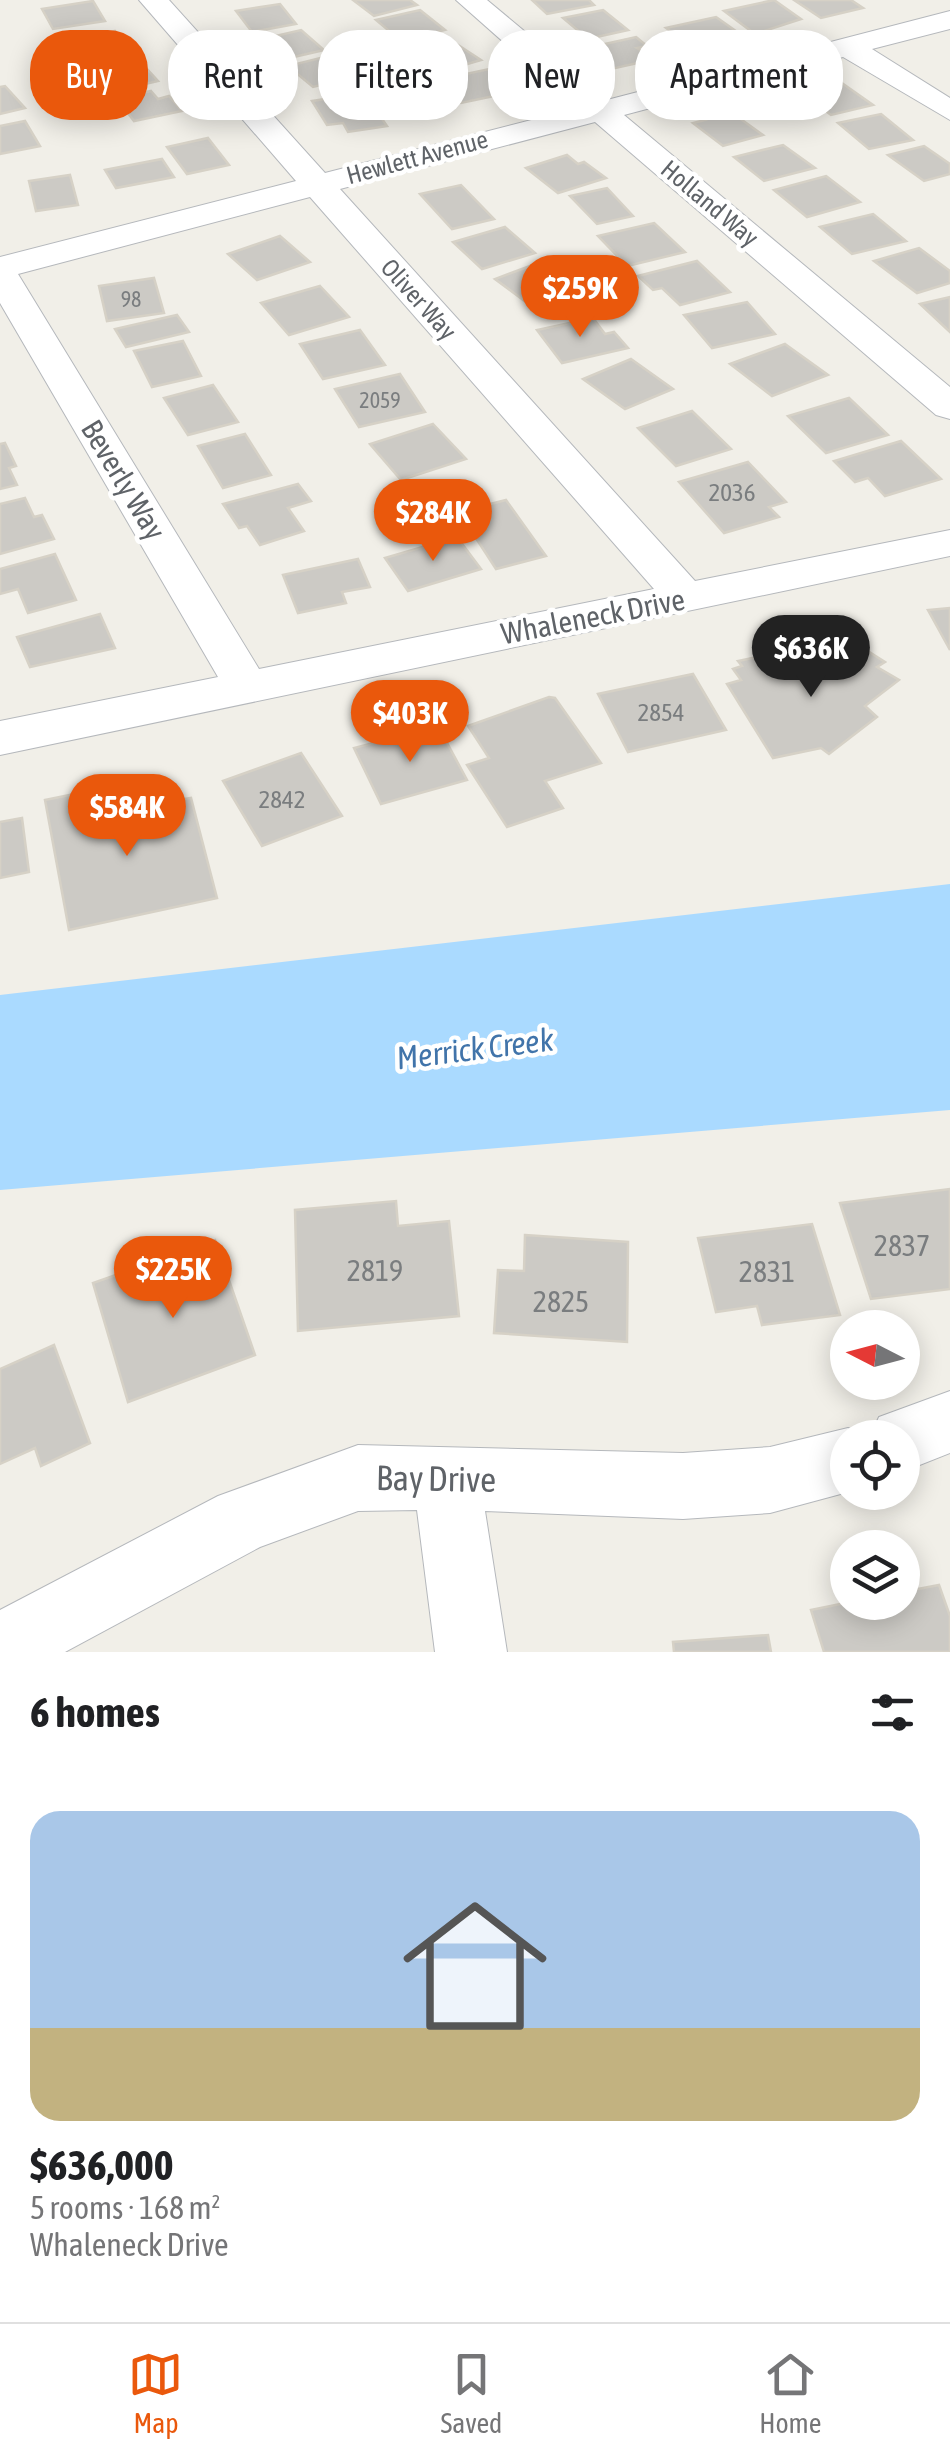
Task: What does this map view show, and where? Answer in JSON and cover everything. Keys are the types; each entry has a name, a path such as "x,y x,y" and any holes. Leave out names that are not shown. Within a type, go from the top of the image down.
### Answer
{"street":[{"name":"Oliver Way","path":"153,0 686,598"},
{"name":"Holland Way","path":"470,0 505,30"},
{"name":"Hewlett Avenue","path":"615,105 950,20"},
{"path":"847,47 950,111"},
{"name":"Hewlett Avenue","path":"0,270 557,120"},
{"name":"Holland Way","path":"611,120 950,407"},
{"name":"Beverly Way","path":"0,270 246,687"},
{"name":"Whaleneck Drive","path":"0,738 950,544"},
{"path":"920,1433 950,1422"},
{"name":"Bay Drive","path":"0,1648 242,1520 358,1478 446,1477 683,1486 770,1480 830,1465"},
{"path":"446,1477 471,1652"}],"water":[{"name":"Merrick Creek","path":"950,884 950,1110 0,1190 0,995"}],"building":[{"path":"353,0 410,0 417,5 374,16"},
{"path":"532,0 589,0 594,5 547,14"},
{"path":"774,0 801,19 767,30 750,30 724,11"},
{"path":"794,0 851,0 863,8 821,18"},
{"path":"93,1 105,21 53,29 42,9"},
{"path":"280,4 296,24 250,30 236,11"},
{"path":"420,10 445,30 388,30 376,20"},
{"path":"603,10 628,30 577,30 563,18"},
{"path":"716,17 734,30 669,30 666,28"},
{"path":"298,31 318,45 318,51 298,56"},
{"path":"635,37 635,64 615,68 615,42"},
{"path":"468,51 481,60 468,64"},
{"path":"318,58 318,86 313,87 298,74 298,64"},
{"path":"488,69 488,97 468,102 468,74"},
{"path":"148,70 158,81 148,83"},
{"path":"843,84 873,105 843,112"},
{"path":"5,86 25,108 0,114 0,87"},
{"path":"148,92 158,99 168,96 168,114 148,118"},
{"path":"881,114 913,140 869,149 838,123"},
{"path":"324,120 383,120 387,126 348,132 343,123 327,125"},
{"path":"742,120 763,135 723,146 693,123"},
{"path":"25,121 40,146 0,154 0,126"},
{"path":"208,138 229,165 187,174 167,147"},
{"path":"783,145 815,168 764,181 734,157"},
{"path":"924,146 950,164 950,174 924,181 888,155"},
{"path":"567,155 606,178 558,193 526,168"},
{"path":"162,159 174,177 116,188 105,170"},
{"path":"70,175 78,205 36,211 29,181"},
{"path":"826,176 860,202 807,217 774,190"},
{"path":"461,185 494,219 452,229 420,194"},
{"path":"607,188 633,216 597,224 570,196"},
{"path":"873,214 906,241 852,254 820,227"},
{"path":"654,223 685,252 627,266 598,236"},
{"path":"505,227 535,253 482,269 453,242"},
{"path":"280,236 310,262 257,280 228,254"},
{"path":"919,248 950,271 950,283 917,293 874,261"},
{"path":"697,261 730,292 680,305 662,288 653,290 638,276"},
{"path":"541,262 581,291 534,308 495,279"},
{"path":"154,278 164,313 107,321 99,286"},
{"path":"320,286 349,317 289,335 261,303"},
{"path":"950,297 950,332 920,304"},
{"path":"747,302 775,334 712,348 684,315"},
{"path":"177,315 189,332 126,347 115,329"},
{"path":"593,318 605,334 614,332 628,348 562,363 537,330"},
{"path":"360,330 385,365 323,379 300,344"},
{"path":"183,341 201,376 152,387 134,351"},
{"path":"785,344 828,375 772,396 730,364"},
{"path":"631,359 673,389 625,409 583,379"},
{"path":"400,374 425,412 359,427 335,389"},
{"path":"213,385 238,422 188,435 164,398"},
{"path":"849,398 888,435 826,453 788,416"},
{"path":"692,411 731,449 676,466 638,428"},
{"path":"433,424 466,459 401,480 370,444"},
{"path":"245,434 271,475 223,488 198,446"},
{"path":"901,441 941,479 885,496 868,478 855,482 834,461"},
{"path":"5,443 16,466 9,468 17,485 0,489 0,444"},
{"path":"748,462 786,502 769,507 779,517 724,533 679,482"},
{"path":"298,484 311,501 288,508 304,531 260,545 247,526 239,528 223,504"},
{"path":"25,498 34,517 42,515 54,539 0,554 0,504"},
{"path":"506,500 546,556 496,569 459,512"},
{"path":"457,537 481,569 408,591 385,558"},
{"path":"55,554 76,600 28,613 18,589 0,594 0,569"},
{"path":"358,559 370,587 342,592 346,603 298,613 283,575"},
{"path":"950,608 950,650 928,610"},
{"path":"100,614 115,648 30,667 17,637"},
{"path":"852,641 885,662 877,667 899,680 865,706 877,717 829,754 821,748 773,758 727,684 741,680 733,669 742,666 738,661 762,656 765,661 773,660 781,671 812,665 816,671"},
{"path":"693,674 726,730 628,752 598,694"},
{"path":"555,698 601,763 545,781 563,808 507,827 467,765 489,758 468,726"},
{"path":"438,726 467,780 381,804 354,748"},
{"path":"301,753 342,816 262,846 223,781"},
{"path":"94,790 101,824 113,822 111,811 191,798 217,898 69,930 45,800"},
{"path":"22,818 29,872 0,878 0,822"},
{"path":"950,1189 950,1289 871,1299 840,1203"},
{"path":"396,1201 398,1226 449,1221 459,1316 298,1331 295,1210"},
{"path":"812,1224 838,1310 830,1310 830,1316 762,1325 757,1306 716,1312 698,1238"},
{"path":"525,1235 628,1242 627,1342 494,1333 498,1270 524,1271"},
{"path":"215,1240 255,1355 128,1402 93,1283"},
{"path":"54,1345 90,1443 41,1466 35,1448 0,1464 0,1369"},
{"path":"939,1585 950,1616 950,1652 824,1652 811,1610 830,1606 830,1620 920,1620 920,1589"},
{"path":"768,1635 771,1652 674,1652 673,1642"}]}
